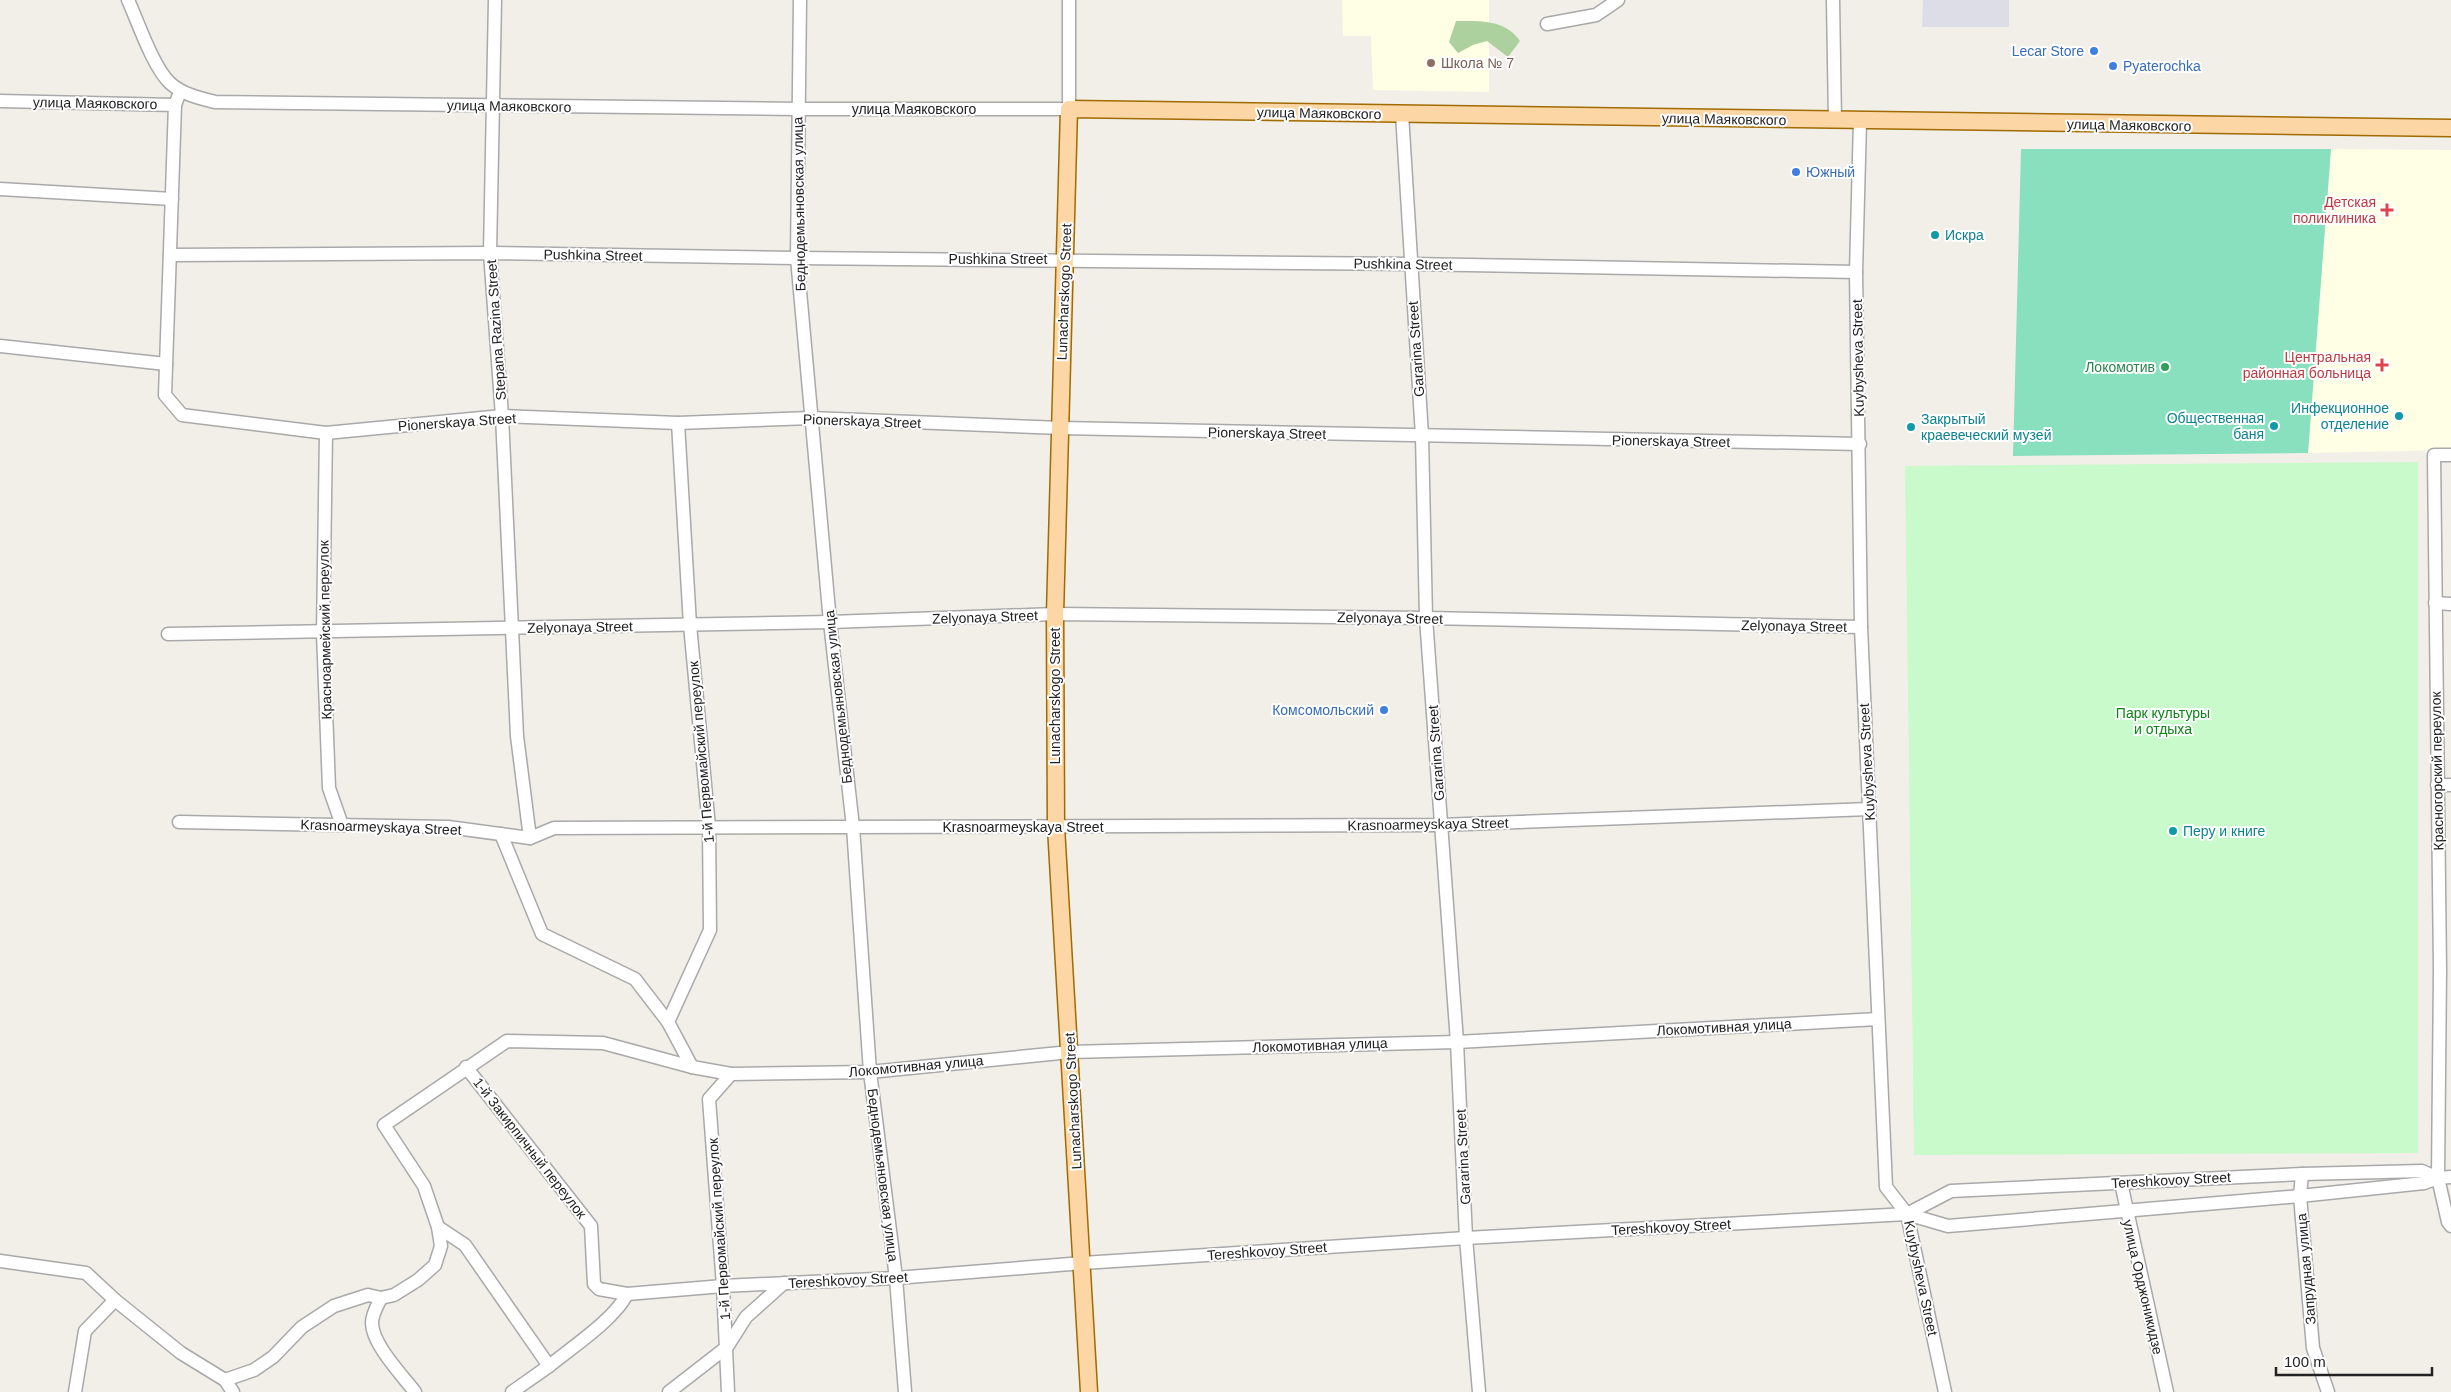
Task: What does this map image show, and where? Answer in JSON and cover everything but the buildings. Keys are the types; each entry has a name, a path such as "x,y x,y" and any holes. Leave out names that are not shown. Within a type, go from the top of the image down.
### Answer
{"main road":[{"name":"улица Маяковского","path":"1069,109 2451,128"},
{"name":"Lunacharskogo Street","path":"1069,109 1055,614 1056,827 1089,1392"}],"street":[{"path":"128,0 153,56 169,82 185,93"},
{"name":"Stepana Razina Street","path":"495,0 490,253 502,416 517,736 530,838"},
{"name":"Беднодемьяновская улица","path":"800,0 797,258 830,622 853,827 870,1072 896,1278 905,1392"},
{"name":"Lunacharskogo Street","path":"1069,0 1069,109"},
{"path":"1547,24 1596,15 1618,0"},
{"path":"1833,0 1836,121"},
{"name":"улица Маяковского","path":"0,101 175,104 185,93 215,102 798,109 1069,109"},
{"name":"Pionerskaya Street","path":"175,104 165,395 182,415 326,433 502,416 678,423 811,418 1061,428 1860,444"},
{"name":"Gararina Street","path":"1402,114 1422,436 1426,618 1457,1042 1466,1238 1479,1392"},
{"name":"Kuybysheva Street","path":"1860,121 1856,272 1860,444 1861,627 1886,1187 1908,1214 1945,1392"},
{"path":"0,189 172,199"},
{"name":"Pushkina Street","path":"170,255 490,253 797,258 1066,259 1856,272"},
{"path":"0,346 166,364"},
{"name":"1-й Первомайский переулок","path":"668,1022 710,930 709,827 690,625 678,423"},
{"name":"Красноармейский переулок","path":"326,433 323,632 329,788 342,825"},
{"name":"Красногорский переулок","path":"2451,454 2434,455 2437,785 2446,970 2444,1178 2448,1222 2451,1226"},
{"path":"2435,603 2451,604"},
{"name":"Zelyonaya Street","path":"168,634 830,622 1055,614 1426,618 1861,627"},
{"path":"2437,785 2451,785"},
{"name":"Krasnoarmeyskaya Street","path":"179,822 448,827 530,838 554,828 1440,825 1869,809"},
{"path":"501,834 542,934 635,979 668,1022 692,1067"},
{"name":"Локомотивная улица","path":"225,1380 254,1370 273,1357 302,1328 334,1306 368,1295 381,1298 394,1295 418,1280 435,1265 441,1246 438,1227 424,1186 384,1125 466,1067 507,1041 602,1043 692,1067 731,1074 870,1072 1070,1052 1457,1042 1878,1019"},
{"name":"1-й Закирпичный переулок","path":"466,1067 591,1226 594,1284 599,1290 627,1294"},
{"name":"1-й Первомайский переулок","path":"728,1392 727,1347 709,1099 731,1074"},
{"name":"Tereshkovoy Street","path":"1908,1214 1951,1191 2302,1174 2422,1171 2444,1178"},
{"name":"Запрудная улица","path":"2302,1174 2300,1196 2313,1348 2328,1392"},
{"name":"Tereshkovoy Street","path":"627,1294 723,1286 896,1278 1082,1263 1466,1238 1908,1214 1948,1226 2300,1196 2424,1183 2444,1178"},
{"name":"улица Орджоникидзе","path":"2121,1183 2167,1392"},
{"path":"438,1227 465,1245 549,1366"},
{"path":"0,1261 86,1273 115,1300 181,1353 225,1380 233,1392"},
{"path":"669,1392 727,1347 746,1317 784,1283"},
{"path":"512,1392 549,1366 599,1325 624,1300 627,1294"},
{"path":"381,1298 374,1310 372,1324 379,1345 415,1392"},
{"path":"79,1389 85,1331 115,1300"}],"shaded area":[{"name":"Школа № 7","path":"1342,0 1489,0 1489,92 1373,90 1371,36 1343,36"},
{"path":"1923,0 2009,0 2009,27 1922,27"},
{"name":"Центральная районная больница","path":"2331,149 2451,150 2451,450 2308,453"}],"green space":[{"path":"1456,21 1483,22 1499,25 1514,34 1520,41 1508,57 1487,41 1473,45 1458,53 1449,42"},
{"name":"Локомотив","path":"2021,149 2331,149 2308,453 2013,456"},
{"name":"Парк культуры и отдыха","path":"2418,462 2418,1153 1914,1155 1905,466"}],"place":[{"name":"Lecar Store","path":"2094,51"},
{"name":"Школа № 7","path":"1431,63"},
{"name":"Pyaterochka","path":"2113,66"},
{"name":"Южный","path":"1796,172"},
{"name":"Детская поликлиника","path":"2387,210"},
{"name":"Искра","path":"1935,235"},
{"name":"Центральная районная больница","path":"2382,365"},
{"name":"Локомотив","path":"2165,367"},
{"name":"Инфекционное отделение","path":"2399,416"},
{"name":"Общественная баня","path":"2274,426"},
{"name":"Закрытый краевеческий музей","path":"1911,427"},
{"name":"Комсомольский","path":"1384,710"},
{"name":"Перу и книге","path":"2173,831"}]}
